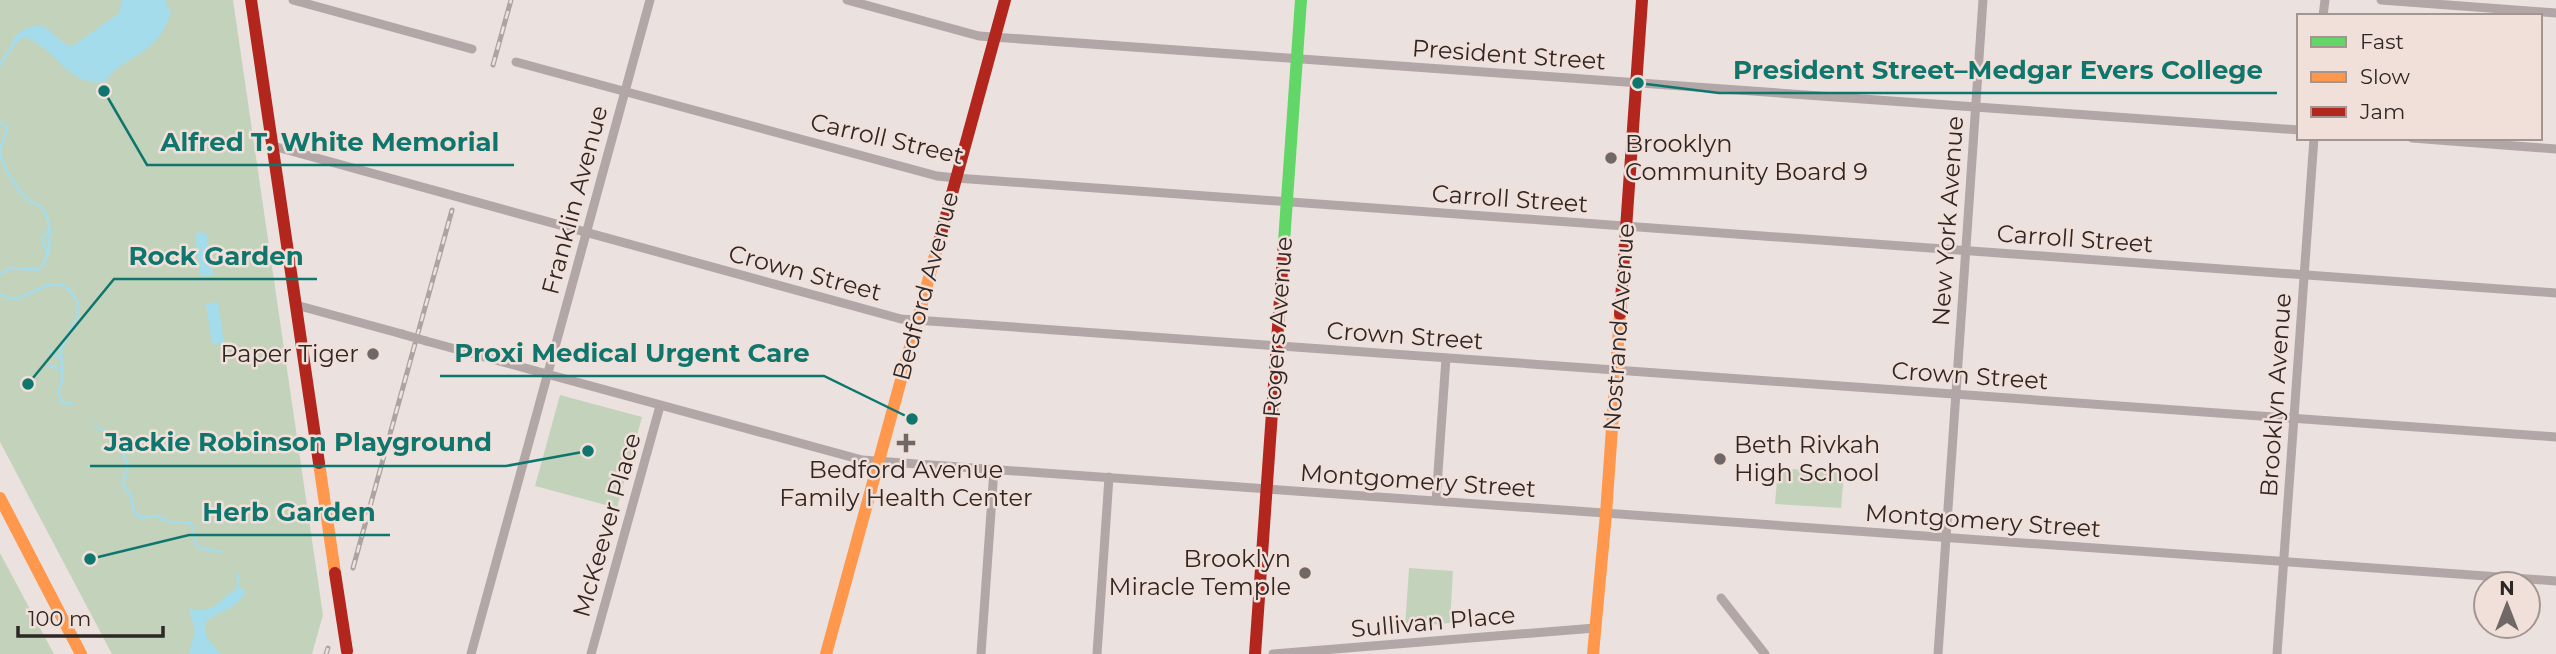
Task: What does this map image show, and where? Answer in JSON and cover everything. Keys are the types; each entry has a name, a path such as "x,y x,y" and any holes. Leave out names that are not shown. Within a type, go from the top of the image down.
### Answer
{"main road":[{"path":"251,0 347,652"},
{"name":"Bedford Avenue","path":"826,654 1005,0"},
{"name":"Rogers Avenue","path":"1255,654 1301,0"},
{"name":"Nostrand Avenue","path":"1593,654 1606,514 1642,0"},
{"path":"0,498 81,654"}],"street":[{"path":"293,0 472,49"},
{"name":"Franklin Avenue","path":"471,654 650,0"},
{"name":"President Street","path":"847,0 979,36 2297,130"},
{"name":"New York Avenue","path":"1938,654 1983,0"},
{"path":"2381,0 2556,13"},
{"name":"Carroll Street","path":"516,62 937,176 2556,293"},
{"name":"Brooklyn Avenue","path":"2277,654 2314,140"},
{"path":"2438,140 2556,149"},
{"name":"Crown Street","path":"272,146 901,319 2556,437"},
{"name":"Montgomery Street","path":"296,304 862,460 2556,581"},
{"path":"1436,501 1446,358"},
{"name":"McKeever Place","path":"591,654 660,406"},
{"path":"981,654 994,469"},
{"path":"1097,654 1109,477"},
{"path":"1721,598 1765,654"},
{"name":"Sullivan Place","path":"1273,654 1595,628"}],"green space":[{"path":"0,0 233,0 323,615 312,654 112,654 0,442"},
{"path":"560,395 642,417 617,508 535,486"},
{"path":"1778,468 1844,473 1841,508 1775,504"},
{"path":"0,553 54,654 0,654"},
{"path":"1409,568 1453,571 1450,623 1405,627"}],"water":[{"path":"122,0 165,0 171,13 156,40 103,82 80,78 34,41 23,37 15,45 11,43 21,32 30,27 41,26 69,46 74,45 119,13"},
{"path":"200,231 207,235 213,275 201,277 195,236"},
{"path":"218,302 224,343 212,344 206,304"},
{"path":"238,588 246,590 240,600 213,617 207,622 205,629 221,654 189,654 195,631 189,608 211,608"}],"waterway":[{"path":"0,65 13,45"},
{"path":"0,122 7,128 0,150 1,159 21,192 29,201 43,209 50,232 49,250 37,270 12,268 0,274"},
{"path":"47,253 42,239 48,232"},
{"path":"0,294 12,299 18,298 53,284 65,287 73,295 79,313 61,349 62,381 58,392 62,402 72,404"},
{"path":"50,351 61,359"},
{"path":"49,366 62,369"},
{"path":"95,426 113,438 123,454 128,468 122,483 131,497 134,511 141,518 156,516 170,522 191,523 199,548 221,552"},
{"path":"238,575 238,588"}],"railway":[{"path":"493,65 511,0"},
{"path":"353,568 452,210"},
{"path":"326,654 328,648"}],"traffic: fast":[{"path":"1284,242 1301,0"}],"traffic: slow":[{"path":"826,654 939,241"},
{"path":"1593,654 1620,314"},
{"path":"319,463 335,573"},
{"path":"0,498 81,654"}],"traffic: jam":[{"path":"251,0 319,463"},
{"path":"939,241 1005,0"},
{"path":"1620,314 1642,0"},
{"path":"1255,654 1284,242"},
{"path":"335,573 347,651"}],"place":[{"name":"President Street–Medgar Evers College","path":"1638,83"},
{"name":"Alfred T. White Memorial","path":"104,91"},
{"name":"Brooklyn Community Board 9","path":"1611,158"},
{"name":"Paper Tiger","path":"373,354"},
{"name":"Rock Garden","path":"28,384"},
{"name":"Proxi Medical Urgent Care","path":"912,419"},
{"name":"Bedford Avenue Family Health Center","path":"906,443"},
{"name":"Jackie Robinson Playground","path":"588,451"},
{"name":"Beth Rivkah High School","path":"1720,459"},
{"name":"Herb Garden","path":"90,559"},
{"name":"Brooklyn Miracle Temple","path":"1305,573"}]}
